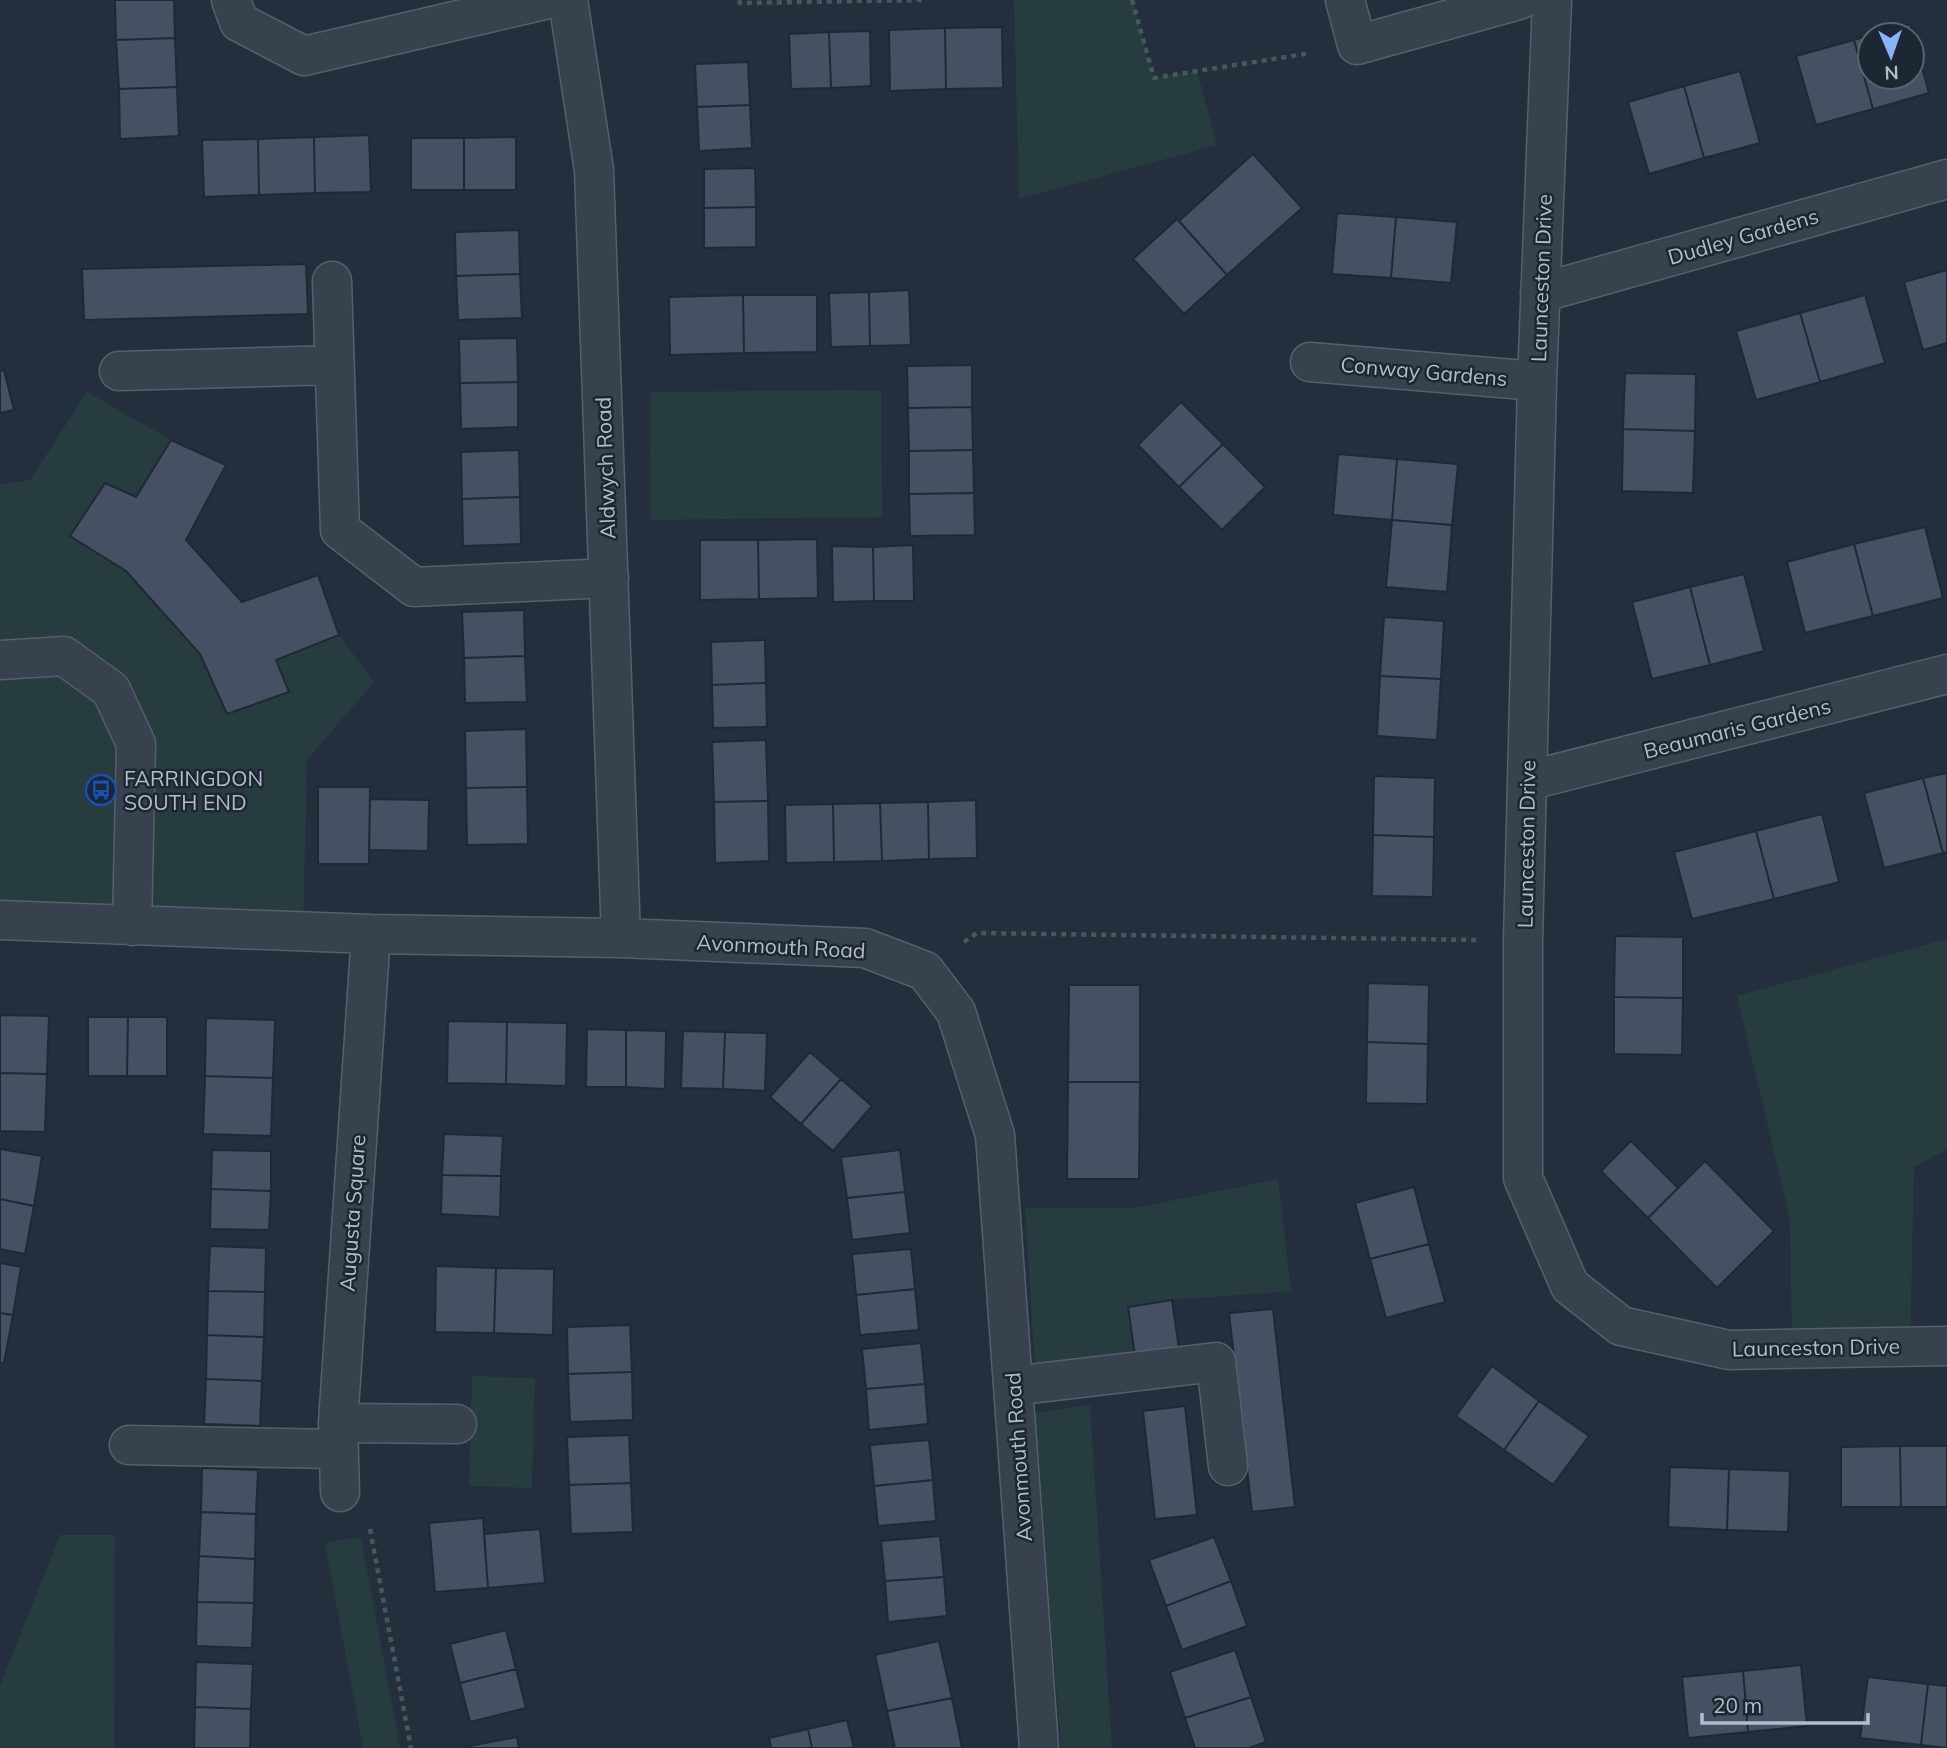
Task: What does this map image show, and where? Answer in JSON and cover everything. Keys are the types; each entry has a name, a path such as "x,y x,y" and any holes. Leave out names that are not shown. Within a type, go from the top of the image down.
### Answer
{"street":[{"path":"231,0 239,22 304,56 544,0"},
{"name":"Aldwych Road","path":"568,0 594,170 621,938"},
{"path":"1345,0 1357,45 1519,0"},
{"name":"Launceston Drive","path":"1552,0 1537,381 1523,941 1523,1178 1570,1286 1620,1326 1729,1350 1947,1346"},
{"name":"Dudley Gardens","path":"1540,293 1947,178"},
{"path":"332,281 340,530 414,587 609,578"},
{"name":"Conway Gardens","path":"1310,362 1537,381"},
{"path":"119,371 334,365"},
{"path":"0,660 64,656 111,690 135,744 132,926"},
{"name":"Beaumaris Gardens","path":"1527,781 1947,674"},
{"name":"Avonmouth Road","path":"0,920 371,934 621,938 865,948 925,971 956,1012 995,1135 1039,1748"},
{"name":"Augusta Square","path":"340,1492 339,1436 371,934"},
{"path":"1013,1386 1216,1362 1228,1466"},
{"path":"129,1445 339,1436 457,1424"}],"path":[{"path":"739,0 740,3 924,0"},
{"path":"1132,0 1154,78 1357,45"},
{"path":"925,971 976,933 1523,941"},
{"path":"340,1492 369,1524 411,1748"}],"green space":[{"path":"1014,0 1132,0 1154,78 1197,71 1217,145 1019,199"},
{"path":"881,390 882,517 651,520 650,392"},
{"path":"87,392 171,440 136,497 71,536 126,571 200,654 227,714 289,692 276,660 339,635 374,682 307,760 303,932 0,920 0,485 30,480"},
{"path":"1947,939 1947,1149 1914,1167 1910,1346 1792,1349 1790,1219 1737,996"},
{"path":"1278,1179 1291,1291 1172,1300 1128,1307 1135,1356 1035,1369 1025,1208 1134,1208"},
{"path":"472,1376 535,1378 532,1488 469,1486"},
{"path":"1090,1405 1112,1748 1061,1748 1034,1413"},
{"path":"60,1535 115,1535 114,1748 0,1748 0,1685"},
{"path":"361,1537 400,1748 363,1748 325,1543"}],"building":[{"path":"115,0 174,0 175,38 116,40"},
{"path":"1002,27 1003,88 946,89 945,28"},
{"path":"945,28 946,89 890,91 889,30"},
{"path":"870,31 871,86 831,88 829,32"},
{"path":"829,32 831,88 791,89 789,34"},
{"path":"175,38 177,87 119,89 116,40"},
{"path":"1854,40 1856,91 1868,91 1873,109 1816,125 1796,56"},
{"path":"748,62 750,105 697,107 695,64"},
{"path":"1740,71 1760,143 1704,158 1684,86"},
{"path":"1926,82 1929,93 1873,109 1868,91 1926,91"},
{"path":"1684,86 1704,158 1649,174 1628,102"},
{"path":"177,87 179,136 120,139 119,89"},
{"path":"750,105 752,148 699,151 697,107"},
{"path":"369,135 371,192 315,193 314,137"},
{"path":"314,137 315,193 259,195 258,139"},
{"path":"516,137 516,190 464,190 464,138"},
{"path":"411,138 464,138 464,190 411,190"},
{"path":"258,139 259,195 204,197 202,140"},
{"path":"1253,154 1302,208 1227,275 1179,221"},
{"path":"755,168 756,207 704,208 704,169"},
{"path":"756,207 756,247 704,248 704,208"},
{"path":"1337,213 1396,217 1391,278 1332,274"},
{"path":"1396,217 1457,222 1451,283 1391,278"},
{"path":"1177,219 1227,275 1184,314 1133,259"},
{"path":"519,230 520,274 456,276 455,232"},
{"path":"306,264 308,314 84,320 82,269"},
{"path":"1947,270 1947,343 1923,350 1904,282"},
{"path":"520,274 522,318 458,320 456,276"},
{"path":"909,290 911,345 870,346 869,292"},
{"path":"869,292 870,346 831,347 829,293"},
{"path":"743,295 817,295 817,352 744,353"},
{"path":"743,295 744,353 670,355 669,297"},
{"path":"1865,295 1885,363 1820,382 1800,313"},
{"path":"1800,313 1820,382 1756,400 1736,331"},
{"path":"517,338 518,382 460,383 459,339"},
{"path":"972,365 972,407 908,408 907,366"},
{"path":"4,370 14,410 0,413 0,371"},
{"path":"1625,373 1696,374 1695,431 1623,429"},
{"path":"518,382 518,427 461,429 460,383"},
{"path":"1181,402 1223,444 1179,487 1138,445"},
{"path":"972,407 973,450 909,451 908,408"},
{"path":"1623,429 1695,431 1693,493 1622,491"},
{"path":"171,440 226,465 186,540 242,602 318,575 339,635 276,660 289,692 227,714 200,654 126,571 70,536 105,483 136,497"},
{"path":"1223,444 1265,487 1222,530 1179,487"},
{"path":"519,450 520,497 462,499 461,452"},
{"path":"973,450 974,493 909,494 909,451"},
{"path":"1338,454 1397,459 1392,520 1333,515"},
{"path":"1397,459 1458,464 1452,525 1392,520"},
{"path":"974,493 975,535 910,536 909,494"},
{"path":"520,497 521,544 463,546 462,499"},
{"path":"1392,520 1452,525 1447,592 1386,587"},
{"path":"1925,527 1943,598 1873,616 1854,544"},
{"path":"817,539 818,598 759,599 758,540"},
{"path":"700,540 758,540 759,599 700,600"},
{"path":"1854,544 1873,616 1805,633 1787,562"},
{"path":"913,545 914,601 874,601 873,547"},
{"path":"832,546 873,547 874,601 833,602"},
{"path":"1744,574 1764,651 1710,665 1690,587"},
{"path":"1690,587 1710,665 1652,679 1632,602"},
{"path":"524,610 525,656 464,658 462,612"},
{"path":"1384,617 1444,621 1441,679 1380,676"},
{"path":"765,640 766,683 712,685 711,642"},
{"path":"525,656 527,702 465,703 464,658"},
{"path":"1380,676 1441,679 1437,740 1377,736"},
{"path":"766,683 767,727 713,728 712,685"},
{"path":"526,729 527,787 466,788 465,731"},
{"path":"766,740 768,801 714,802 712,742"},
{"path":"1947,773 1947,852 1943,853 1923,778"},
{"path":"1374,776 1435,778 1434,837 1373,835"},
{"path":"1923,778 1943,853 1884,868 1864,793"},
{"path":"318,787 370,787 369,864 318,864"},
{"path":"527,787 528,844 467,845 466,788"},
{"path":"370,799 429,800 428,851 369,850"},
{"path":"976,800 977,858 929,859 928,802"},
{"path":"768,801 769,861 715,863 714,802"},
{"path":"928,802 929,859 882,861 880,803"},
{"path":"880,803 882,861 834,862 833,804"},
{"path":"833,804 834,862 786,863 785,805"},
{"path":"1822,814 1839,882 1774,899 1756,831"},
{"path":"1756,831 1774,899 1692,919 1674,852"},
{"path":"1373,835 1434,837 1433,897 1372,896"},
{"path":"1615,936 1683,937 1683,998 1614,997"},
{"path":"1368,983 1429,985 1428,1044 1367,1042"},
{"path":"1069,985 1140,985 1140,1082 1068,1082"},
{"path":"1614,997 1683,998 1682,1055 1614,1054"},
{"path":"0,1015 49,1016 47,1074 0,1073"},
{"path":"88,1017 128,1017 127,1076 88,1076"},
{"path":"128,1017 167,1017 167,1076 127,1076"},
{"path":"206,1018 275,1020 273,1078 205,1076"},
{"path":"448,1021 507,1022 506,1084 447,1083"},
{"path":"507,1022 567,1023 566,1086 506,1084"},
{"path":"587,1029 626,1030 626,1087 586,1087"},
{"path":"626,1030 666,1031 665,1089 626,1087"},
{"path":"683,1031 725,1032 723,1089 681,1088"},
{"path":"725,1032 767,1033 765,1091 723,1089"},
{"path":"1367,1042 1428,1044 1427,1104 1366,1103"},
{"path":"810,1052 841,1079 801,1124 770,1097"},
{"path":"0,1073 47,1074 45,1132 0,1131"},
{"path":"205,1076 273,1078 271,1136 203,1134"},
{"path":"841,1079 872,1106 833,1151 801,1124"},
{"path":"1068,1082 1140,1082 1139,1179 1067,1179"},
{"path":"444,1134 503,1136 501,1176 442,1175"},
{"path":"1631,1141 1678,1188 1648,1218 1601,1171"},
{"path":"0,1149 42,1156 34,1206 0,1199"},
{"path":"212,1150 271,1151 271,1191 211,1189"},
{"path":"900,1150 905,1192 847,1198 841,1157"},
{"path":"1705,1161 1774,1231 1717,1288 1648,1218"},
{"path":"442,1175 501,1176 500,1217 441,1214"},
{"path":"1414,1187 1429,1244 1370,1259 1355,1203"},
{"path":"211,1189 271,1191 269,1230 210,1229"},
{"path":"905,1192 910,1233 852,1240 847,1198"},
{"path":"0,1199 34,1206 25,1254 0,1249"},
{"path":"1429,1244 1445,1302 1386,1318 1370,1259"},
{"path":"210,1246 266,1248 265,1292 208,1291"},
{"path":"911,1249 915,1289 856,1295 852,1254"},
{"path":"0,1263 21,1267 13,1315 0,1313"},
{"path":"436,1266 496,1268 494,1333 435,1332"},
{"path":"496,1268 554,1269 553,1335 494,1333"},
{"path":"915,1289 919,1330 860,1335 856,1295"},
{"path":"208,1291 265,1292 264,1337 207,1335"},
{"path":"1172,1300 1179,1349 1135,1356 1128,1307"},
{"path":"1273,1309 1295,1507 1252,1512 1229,1313"},
{"path":"0,1313 13,1315 4,1363 0,1363"},
{"path":"630,1325 632,1372 568,1374 567,1327"},
{"path":"207,1335 264,1337 262,1381 206,1379"},
{"path":"921,1343 925,1384 866,1389 862,1349"},
{"path":"1492,1366 1539,1401 1504,1450 1456,1416"},
{"path":"632,1372 633,1420 570,1422 568,1374"},
{"path":"206,1379 262,1381 260,1426 204,1424"},
{"path":"925,1384 928,1424 869,1430 866,1389"},
{"path":"1539,1401 1589,1436 1553,1485 1504,1450"},
{"path":"1185,1406 1197,1515 1155,1519 1143,1411"},
{"path":"629,1435 631,1483 569,1485 567,1437"},
{"path":"929,1440 933,1480 874,1486 870,1445"},
{"path":"1900,1446 1901,1507 1841,1507 1841,1447"},
{"path":"1900,1446 1947,1446 1947,1507 1901,1507"},
{"path":"1670,1467 1729,1469 1727,1530 1668,1527"},
{"path":"202,1468 258,1470 256,1514 201,1512"},
{"path":"1729,1469 1790,1471 1788,1532 1727,1530"},
{"path":"933,1480 936,1521 878,1526 874,1486"},
{"path":"631,1483 633,1532 571,1534 569,1485"},
{"path":"201,1512 256,1514 255,1559 199,1556"},
{"path":"483,1518 488,1588 435,1592 429,1523"},
{"path":"540,1529 545,1583 488,1588 484,1534"},
{"path":"940,1536 944,1577 885,1581 881,1541"},
{"path":"1214,1537 1231,1581 1166,1606 1149,1560"},
{"path":"199,1556 255,1559 254,1603 197,1602"},
{"path":"944,1577 947,1616 888,1622 885,1581"},
{"path":"1231,1581 1247,1626 1182,1650 1166,1606"},
{"path":"197,1602 254,1603 252,1648 196,1646"},
{"path":"506,1630 516,1669 460,1683 450,1644"},
{"path":"939,1641 952,1698 887,1711 875,1655"},
{"path":"1235,1650 1251,1697 1185,1718 1170,1672"},
{"path":"196,1662 253,1664 251,1709 195,1707"},
{"path":"1801,1665 1807,1726 1748,1732 1743,1671"},
{"path":"516,1669 526,1708 470,1722 460,1683"},
{"path":"1743,1671 1748,1732 1688,1738 1682,1677"},
{"path":"1868,1677 1928,1684 1921,1745 1860,1738"},
{"path":"1928,1684 1947,1686 1947,1748 1921,1745"},
{"path":"1251,1697 1266,1742 1249,1748 1195,1748 1185,1718"},
{"path":"952,1698 962,1748 895,1748 887,1711"},
{"path":"195,1707 251,1709 250,1748 194,1748"},
{"path":"847,1720 854,1748 812,1748 808,1729"},
{"path":"808,1729 812,1748 771,1748 769,1738"},
{"path":"517,1737 519,1748 464,1748 464,1747"}],"place":[{"name":"FARRINGDON SOUTH END","path":"101,790"}]}
